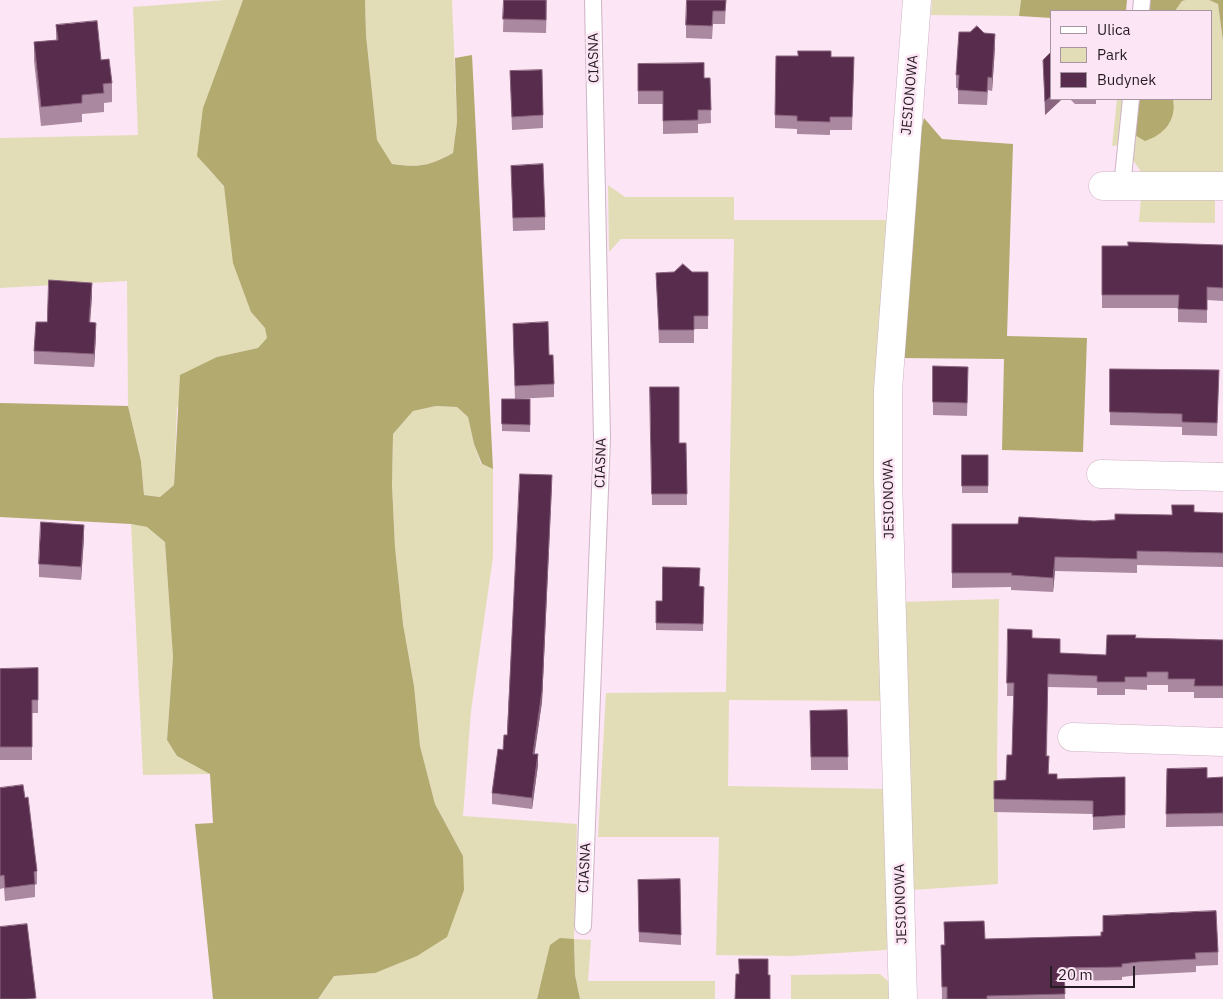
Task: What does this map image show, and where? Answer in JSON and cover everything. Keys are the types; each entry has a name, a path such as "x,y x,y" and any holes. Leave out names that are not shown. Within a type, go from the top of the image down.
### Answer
{"street":[{"name":"JESIONOWA","path":"902,999 888,478 888,390 917,0"},
{"path":"1112,186 1223,186"},
{"path":"1101,474 1223,478"},
{"path":"1072,738 1223,742"}],"lane":[{"name":"CIASNA","path":"582,926 602,438 593,0"},
{"path":"1112,186 1131,100"}],"green space":[{"path":"243,0 231,33 206,167 224,185 229,221 251,312 265,328 268,338 259,348 217,357 177,408 174,485 160,497 144,495 141,461 128,406 127,281 0,288 0,138 138,135 133,7"},
{"path":"365,0 452,0 457,122 453,153 423,165 392,164 377,140 366,35"},
{"path":"932,0 1021,0 1019,16 931,15"},
{"path":"1209,0 1218,4 1223,41 1223,177 1159,177 1141,172 1131,157 1132,144 1112,146 1117,100 1143,100 1174,105 1173,100 1213,100 1213,10 1176,10 1182,1"},
{"path":"608,185 625,197 734,197 734,220 892,220 886,701 729,700 728,786 889,789 892,942 886,950 791,956 716,955 719,837 598,837 606,693 726,692 734,239 621,239 609,252"},
{"path":"1141,197 1215,198 1215,223 1139,222"},
{"path":"436,406 457,407 468,417 481,464 493,469 493,557 471,711 463,816 577,824 574,939 539,990 537,999 318,999 334,976 375,973 463,856 435,804 420,746 414,686 403,624 395,547 392,485 393,434 413,411"},
{"path":"131,524 147,527 165,542 173,657 167,740 177,756 210,774 143,775"},
{"path":"999,599 998,884 912,890 901,602"},
{"path":"574,939 591,940 588,981 715,981 715,999 580,999 575,975"},
{"path":"880,974 889,982 889,999 791,999 791,975"}],"shaded area":[{"path":"243,0 365,0 366,35 377,140 392,164 424,165 453,153 457,122 455,58 472,55 493,469 482,464 474,444 468,417 457,407 436,406 413,411 393,434 392,485 395,547 403,624 414,686 420,746 435,804 463,856 464,890 447,937 417,956 375,973 334,976 318,999 213,999 195,824 213,823 210,774 177,756 167,740 173,657 165,542 147,527 131,524 0,517 0,403 128,406 141,461 144,495 160,497 174,485 180,375 217,357 258,348 267,338 265,328 251,312 233,263 224,186 197,156 203,108"},
{"path":"1021,0 1127,0 1126,10 1050,10 1050,18 1019,16"},
{"path":"1148,0 1186,0 1182,1 1176,10 1147,10"},
{"path":"1209,0 1223,0 1223,41 1218,4"},
{"path":"1137,100 1173,100 1173,114 1168,126 1163,131 1145,141 1133,134"},
{"path":"924,118 942,139 1013,144 1007,336 1087,338 1083,452 1002,450 1004,359 900,358 918,143"},
{"path":"560,938 574,939 575,975 580,999 537,999 550,945"}],"building":[{"path":"504,0 546,0 546,20 503,19"},
{"path":"687,0 726,0 725,11 713,11 712,26 686,25"},
{"path":"97,21 101,60 109,59 112,83 103,84 104,93 82,95 82,103 41,107 34,42 58,40 56,25"},
{"path":"977,26 984,33 995,34 992,78 988,77 987,92 958,90 959,75 956,75 959,32 970,32"},
{"path":"798,51 831,51 831,57 854,57 852,117 830,117 830,122 797,121 797,116 775,115 776,56 798,56"},
{"path":"1050,53 1050,97 1045,102 1043,60"},
{"path":"704,63 704,78 710,78 711,110 698,110 698,120 663,121 663,91 638,91 638,64"},
{"path":"542,70 543,115 512,117 510,71"},
{"path":"543,164 545,217 513,218 511,166"},
{"path":"1128,242 1223,245 1223,288 1207,287 1207,310 1178,309 1179,295 1102,295 1102,246 1128,246"},
{"path":"683,264 692,272 708,272 708,316 694,316 694,330 659,330 656,273 674,272"},
{"path":"49,280 92,283 89,322 96,323 94,354 34,351 36,322 47,322"},
{"path":"548,322 549,355 553,355 554,384 515,386 513,324"},
{"path":"933,366 968,367 967,403 933,402"},
{"path":"1110,369 1219,370 1217,423 1182,422 1182,414 1110,412"},
{"path":"650,387 679,387 679,443 686,443 687,494 652,494"},
{"path":"502,399 530,399 530,425 502,424"},
{"path":"962,455 988,455 988,486 962,486"},
{"path":"520,474 552,475 542,691 533,754 538,754 532,798 492,793 498,749 503,750 504,735 507,735"},
{"path":"1172,505 1194,505 1194,512 1223,513 1223,553 1137,551 1137,559 1055,557 1053,578 1011,575 1012,573 952,573 952,524 1018,524 1019,517 1094,521 1115,520 1115,514 1172,515"},
{"path":"41,522 84,525 81,567 39,564"},
{"path":"663,567 700,568 699,586 704,587 703,624 656,623 656,601 662,601"},
{"path":"1008,629 1032,630 1032,638 1060,639 1060,653 1106,655 1107,635 1136,635 1135,638 1223,640 1223,686 1194,686 1195,679 1168,679 1168,672 1147,672 1147,677 1125,677 1125,682 1097,682 1097,676 1048,674 1046,756 1049,756 1048,774 1057,774 1057,779 1125,777 1125,815 1093,817 1093,801 994,799 994,781 1006,780 1007,755 1012,755 1014,683 1007,683"},
{"path":"38,668 38,700 32,700 32,747 0,747 0,669"},
{"path":"847,710 848,757 811,757 810,711"},
{"path":"1207,768 1207,778 1223,777 1223,813 1166,814 1167,769"},
{"path":"23,785 25,798 28,797 37,871 34,872 35,884 5,888 4,875 0,876 0,788"},
{"path":"680,879 681,935 639,932 638,880"},
{"path":"1216,911 1218,952 1195,953 1196,959 1138,962 1122,964 1122,967 1064,968 1065,994 987,996 987,999 947,999 947,987 942,987 941,945 945,945 944,922 984,921 985,939 1101,936 1101,932 1103,932 1103,916"},
{"path":"27,924 36,998 0,999 0,927"},
{"path":"739,959 768,959 770,999 735,999"}]}
